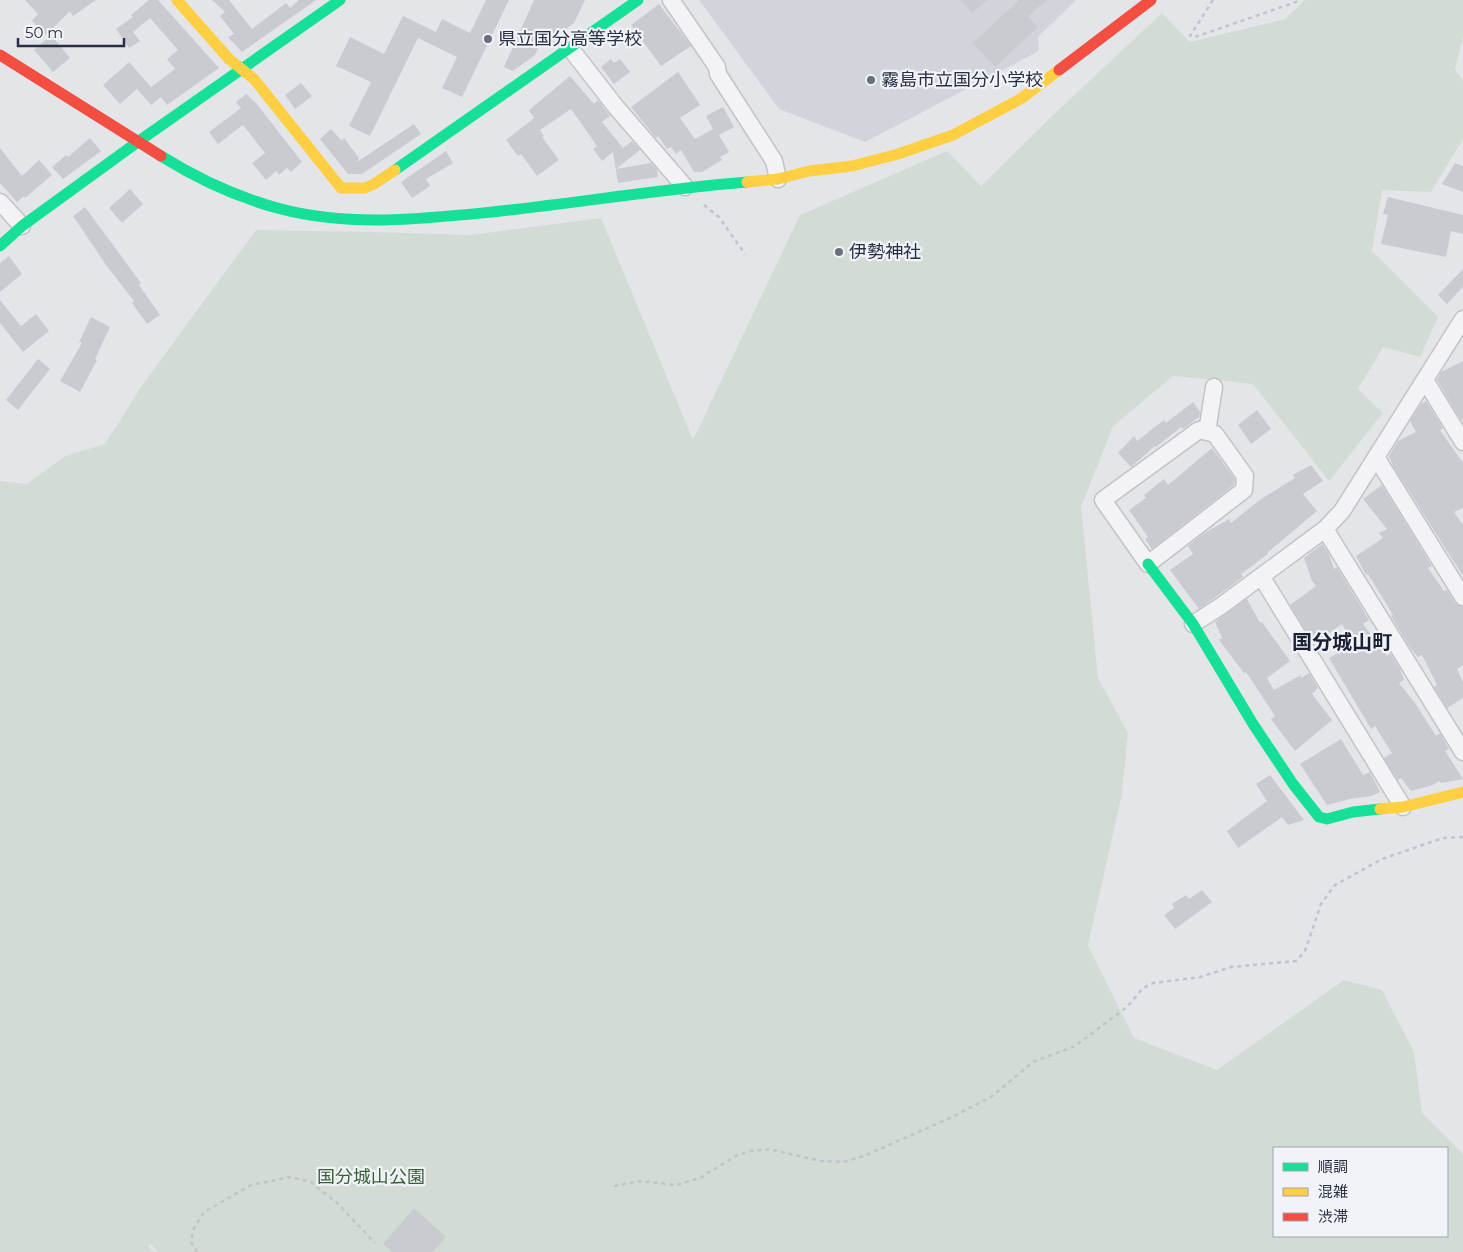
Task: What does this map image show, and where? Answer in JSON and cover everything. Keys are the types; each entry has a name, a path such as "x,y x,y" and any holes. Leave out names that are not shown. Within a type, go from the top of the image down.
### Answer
{"street":[{"path":"177,0 229,59 254,79 341,188 365,188 382,179 638,0"},
{"path":"0,246 22,226 139,141 340,0"},
{"path":"671,0 717,67 718,74 774,161 778,180"},
{"path":"0,55 169,161 204,181 248,198 282,209 323,216 368,219 431,218 582,202 685,187 778,180 809,171 852,166 898,154 953,135 1022,98 1151,0"},
{"path":"570,48 616,107 685,187"},
{"path":"0,202 22,226"},
{"path":"1193,624 1325,529 1342,511 1463,319"},
{"path":"1424,380 1463,442"},
{"path":"1207,432 1214,387"},
{"path":"1148,564 1244,490 1245,476 1215,434 1199,430 1102,500 1148,564 1193,624 1253,724 1293,784 1320,817 1327,818 1353,812 1403,807 1463,792"},
{"path":"1376,457 1463,597"},
{"path":"1325,529 1463,752"},
{"path":"1261,576 1403,807"}],"path":[{"path":"1213,0 1190,36 1195,37 1299,1"},
{"path":"703,204 719,217 745,254"},
{"path":"614,1186 640,1181 676,1185 700,1178 736,1156 750,1151 769,1149 820,1161 843,1162 864,1156 952,1117 991,1097 1032,1062 1074,1046 1127,1007 1144,988 1153,983 1200,977 1231,967 1296,961 1305,951 1321,904 1335,885 1382,859 1443,838 1463,837"},
{"path":"197,1252 191,1242 193,1230 204,1212 251,1185 291,1177 311,1182 336,1202 375,1243"}],"shaded area":[{"name":"霧島市立国分小学校","path":"699,0 1076,0 1038,37 1039,51 865,142 779,109"}],"green space":[{"name":"国分城山公園","path":"1305,0 1463,0 1463,36 1455,69 1463,81 1463,139 1431,192 1382,190 1372,251 1438,317 1420,357 1383,347 1358,389 1383,413 1329,481 1253,384 1173,376 1113,426 1081,507 1098,678 1128,733 1122,794 1088,945 1134,1038 1217,1070 1344,980 1382,990 1414,1052 1422,1113 1463,1154 1463,1252 158,1252 150,1244 148,1246 154,1252 0,1252 0,481 27,484 65,456 105,444 143,384 256,230 470,235 601,218 693,440 800,215 947,151 981,186 1053,115 1162,13 1190,42 1285,19"}],"building":[{"path":"25,0 96,0 73,16 70,11 46,35 32,21 38,14"},
{"path":"149,0 158,0 219,68 167,105 161,97 151,105 137,89 120,104 103,85 129,62 151,87 175,69 167,59 178,50 150,18 133,32 140,41 129,48 116,29 133,17 131,15"},
{"path":"212,0 229,0 252,29 286,3 290,8 299,0 316,0 242,52 228,37 234,34 220,16 225,12"},
{"path":"486,0 509,0 462,97 442,88 457,57 418,38 370,136 349,126 371,82 336,66 350,37 384,54 403,16 436,32 442,19 470,33"},
{"path":"534,0 585,0 574,23 554,37 556,40 547,47 540,44 535,55 513,71 504,67"},
{"path":"961,0 988,0 972,13"},
{"path":"1019,0 1047,0 1028,16 1038,27 995,67 973,43"},
{"path":"659,4 691,46 661,66 631,25"},
{"path":"51,35 70,58 53,72 34,50"},
{"path":"611,59 614,63 620,59 630,72 614,84 601,67"},
{"path":"678,72 700,105 680,118 695,139 713,129 706,116 723,107 734,127 719,135 729,152 720,157 722,160 702,172 694,172 681,150 676,154 671,147 667,149 658,136 656,138 631,107"},
{"path":"570,76 594,104 598,100 608,113 610,116 602,122 623,148 632,141 640,150 616,169 651,163 657,170 658,177 618,183 613,152 602,161 593,149 597,146 571,109 540,130 544,136 542,137 559,160 537,176 521,154 518,156 506,140 534,118 529,110"},
{"path":"301,83 312,96 295,109 285,95"},
{"path":"246,94 256,103 302,162 291,172 287,168 279,175 276,171 266,180 252,163 265,153 243,125 218,144 209,132 241,108 236,102"},
{"path":"414,124 421,134 362,174 348,174 320,139 331,129 342,141 344,138 359,158 357,162"},
{"path":"90,138 101,151 63,179 52,167 66,155 68,157"},
{"path":"0,148 22,176 39,160 52,175 25,198 24,196 17,202 0,183"},
{"path":"446,151 453,163 426,179 430,186 412,198 401,182"},
{"path":"1455,163 1463,166 1463,192 1442,184"},
{"path":"130,189 143,204 122,223 109,208"},
{"path":"1388,197 1463,215 1463,234 1451,231 1446,257 1381,244 1388,215 1383,214"},
{"path":"85,207 141,283 139,285 160,315 147,324 132,303 134,301 106,265 73,216"},
{"path":"9,256 22,274 0,292 0,263"},
{"path":"1463,269 1463,287 1447,304 1438,295"},
{"path":"0,300 21,326 36,314 49,331 23,352 0,323"},
{"path":"91,317 110,327 95,359 97,360 80,392 60,381 82,343 79,342"},
{"path":"38,359 50,369 18,410 6,400"},
{"path":"1463,361 1463,419 1461,420 1437,380 1441,372"},
{"path":"1426,401 1443,428 1440,430 1463,463 1463,508 1454,512 1463,525 1463,576 1393,466 1389,456 1398,441 1416,432 1410,421 1421,404"},
{"path":"1193,402 1200,412 1199,417 1183,429 1181,427 1155,446 1131,467 1118,453 1134,436 1137,441 1164,420 1166,423"},
{"path":"1257,410 1271,429 1251,444 1238,425"},
{"path":"1212,448 1235,479 1234,485 1152,549 1145,539 1148,537 1129,510 1146,498 1144,495 1164,479 1168,485"},
{"path":"1311,465 1323,481 1303,494 1317,511 1268,554 1241,574 1243,577 1199,609 1170,570 1193,554 1188,546 1203,534 1229,519 1231,523 1261,499 1295,478 1293,475"},
{"path":"1382,485 1432,566 1428,568 1444,591 1447,590 1455,603 1463,607 1463,665 1457,669 1463,682 1463,698 1447,708 1434,687 1437,685 1422,655 1418,657 1409,646 1391,616 1393,615 1368,574 1366,575 1356,556 1383,538 1379,533 1387,529 1363,499"},
{"path":"1322,544 1329,554 1334,569 1337,567 1369,620 1363,624 1387,656 1390,653 1400,669 1404,680 1399,683 1415,703 1436,736 1440,733 1449,749 1445,751 1463,779 1441,783 1439,781 1433,785 1411,791 1401,778 1398,780 1384,758 1392,753 1375,726 1371,729 1329,658 1354,644 1342,624 1314,644 1290,605 1316,586 1312,581 1304,558"},
{"path":"1247,599 1260,623 1262,622 1290,661 1267,678 1274,690 1301,675 1301,678 1309,673 1318,688 1312,694 1332,720 1295,751 1271,719 1275,716 1246,672 1244,673 1219,640 1222,638 1215,622"},
{"path":"1341,739 1363,775 1370,772 1380,792 1371,796 1327,805 1300,764"},
{"path":"1270,775 1304,820 1288,825 1282,817 1238,848 1227,831 1267,801 1256,784"},
{"path":"1202,890 1212,902 1175,929 1164,915 1174,908 1172,904 1186,895 1189,899"},
{"path":"414,1208 446,1237 433,1252 392,1252 383,1244"}],"traffic: fast":[{"path":"0,246 22,226 139,141 340,0"},
{"path":"395,170 638,0"},
{"path":"161,156 219,187 265,205 307,215 359,220 413,219 466,215 683,188 747,182"},
{"path":"1148,564 1193,624 1253,724 1293,784 1319,817 1327,819 1353,812 1380,809"}],"traffic: slow":[{"path":"177,0 229,59 254,79 341,188 365,188 395,170"},
{"path":"747,182 778,179 809,171 852,166 898,154 953,135 1022,98 1059,70"},
{"path":"1380,809 1403,807 1463,792"}],"traffic: jam":[{"path":"1059,70 1151,0"},
{"path":"0,55 161,156"}],"place":[{"name":"県立国分高等学校","path":"488,39"},
{"name":"霧島市立国分小学校","path":"871,80"},
{"name":"伊勢神社","path":"839,252"}],"district":[{"name":"国分城山町","path":"1342,642"}]}
